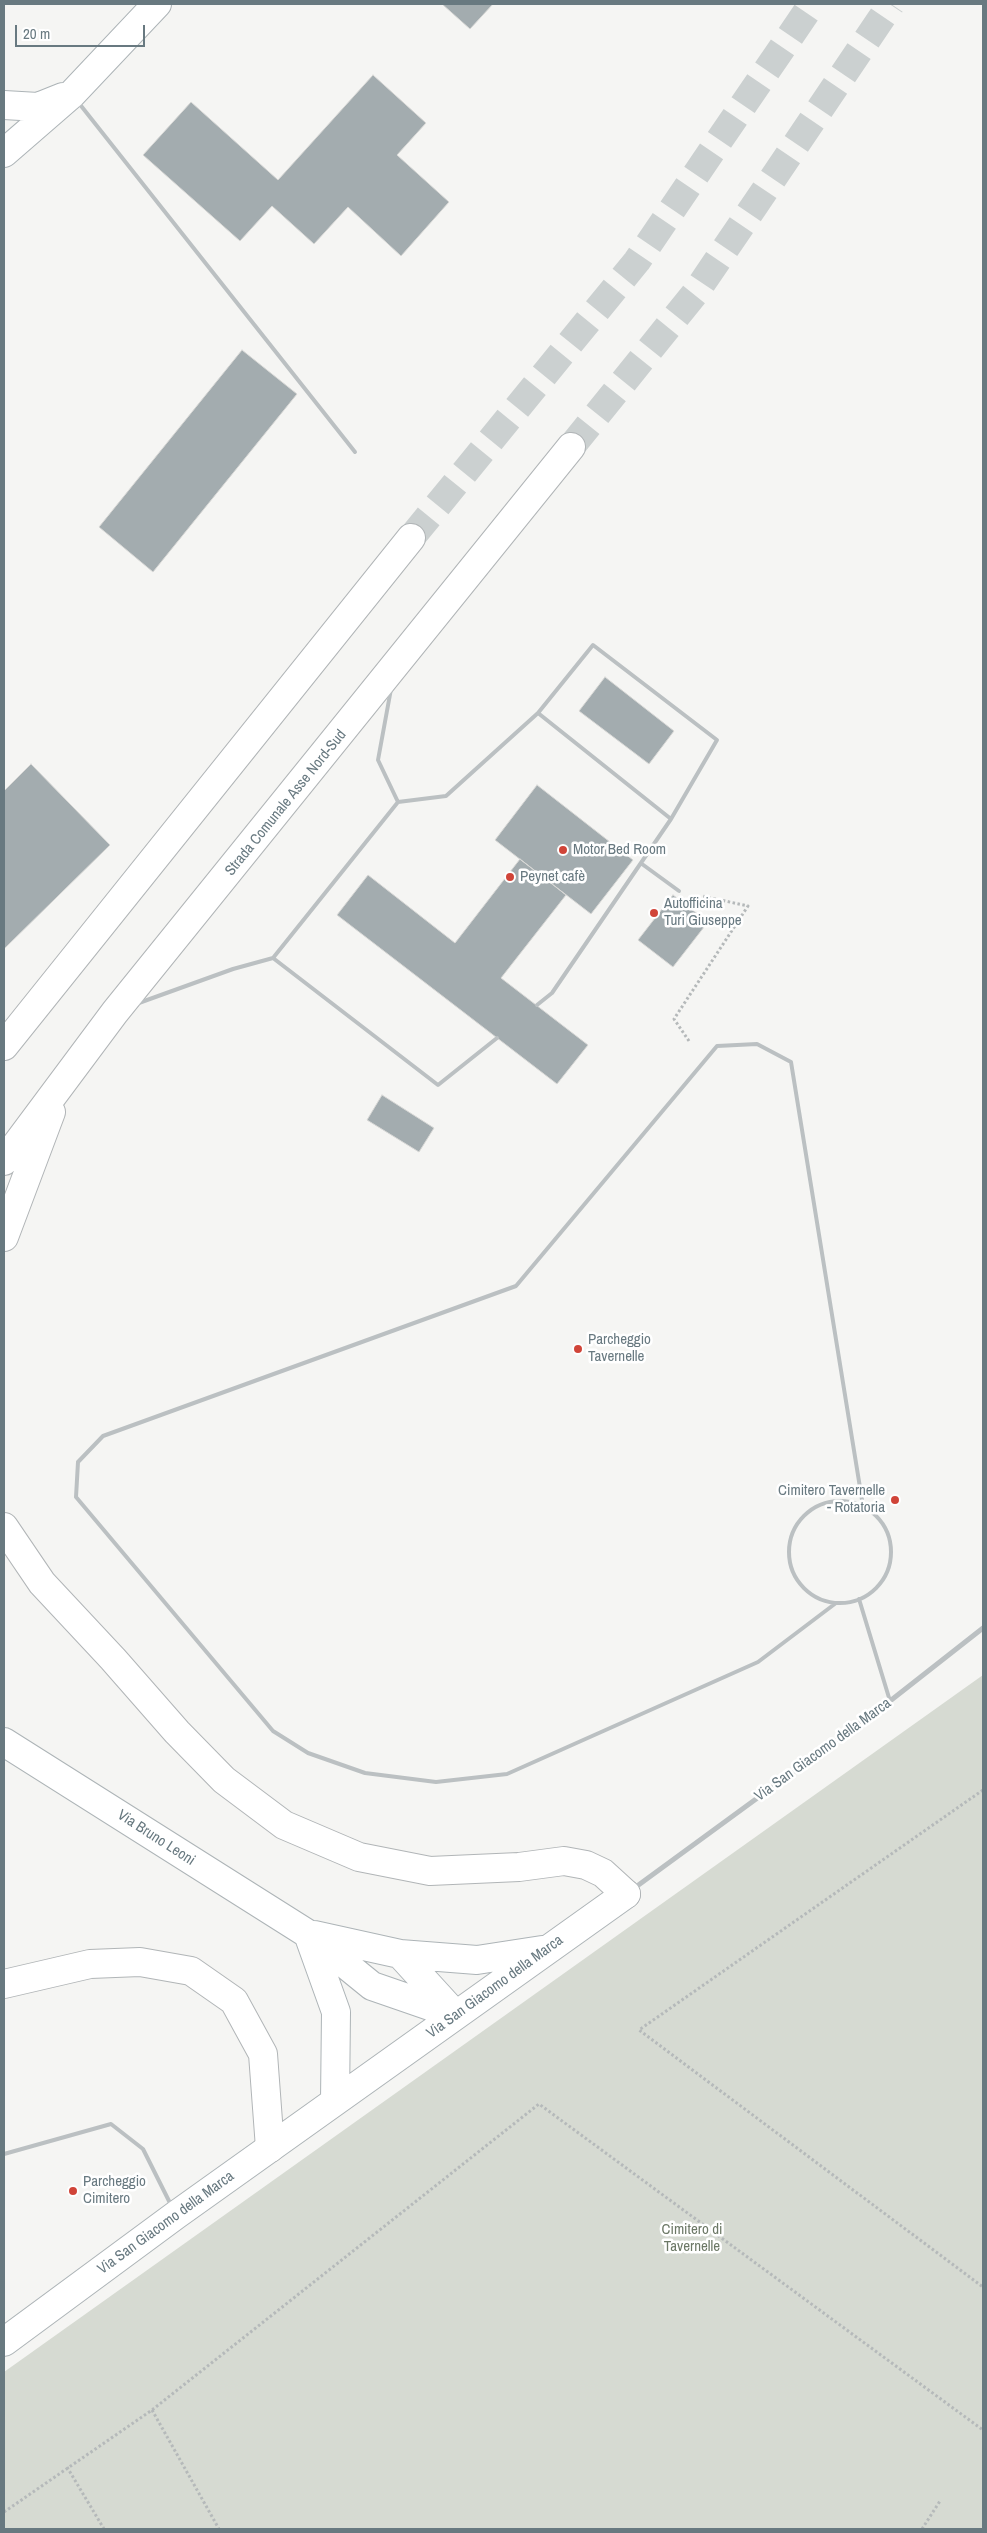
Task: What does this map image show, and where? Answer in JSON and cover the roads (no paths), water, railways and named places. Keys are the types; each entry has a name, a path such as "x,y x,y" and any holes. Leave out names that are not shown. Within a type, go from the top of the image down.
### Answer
{"main road":[{"path":"4,153 72,94 157,4"},
{"path":"4,105 38,107 72,94"},
{"name":"Strada Comunale Asse Nord-Sud","path":"4,1161 60,1086 393,676 571,448"},
{"path":"4,1046 411,538"},
{"path":"4,1237 60,1086"},
{"path":"4,1527 42,1583 113,1659 176,1732 224,1780 284,1825 359,1857 430,1871 519,1867 564,1861 586,1865 603,1873 626,1894"},
{"name":"Via Bruno Leoni","path":"4,1742 308,1934 372,1986 456,2015"},
{"name":"Via San Giacomo della Marca","path":"4,2342 176,2215 626,1894"},
{"path":"308,1934 336,2012 335,2101"},
{"name":"Via Bruno Leoni","path":"308,1934 400,1954 477,1960 548,1949"},
{"path":"400,1954 456,2015"},
{"path":"4,1984 90,1964 140,1962 191,1971 234,2002 263,2054 270,2148"}],"street":[{"name":"Via San Giacomo della Marca","path":"626,1894 890,1700 983,1628"}],"lane":[{"path":"72,94 355,452"},
{"path":"124,1009 232,969 273,958 398,802 446,796 538,713 593,645 717,740 671,819 642,864 552,993 537,1006"},
{"path":"393,676 378,760 398,802"},
{"path":"538,713 671,819"},
{"path":"642,864 680,891"},
{"path":"273,958 438,1085 497,1038"},
{"path":"836,1603 815,1596 801,1585 790,1563 789,1547 796,1526 806,1513 824,1503 844,1500 863,1506 878,1518 888,1535 891,1554 886,1574 874,1590 859,1599 836,1603 758,1662 507,1774 436,1782 365,1773 308,1753 273,1731 76,1497 78,1462 102,1436 516,1286 717,1046 757,1044 791,1062 863,1506"},
{"path":"859,1599 890,1700"},
{"path":"4,2154 111,2124 143,2149 176,2215"}],"tunnel":[{"path":"411,538 637,261 812,4"},
{"path":"571,447 696,292 891,4"}],"place":[{"name":"Motor Bed Room","path":"563,850"},
{"name":"Peynet cafè","path":"510,877"},
{"name":"Autofficina Turi Giuseppe","path":"654,913"},
{"name":"Parcheggio Tavernelle","path":"578,1349"},
{"name":"Cimitero Tavernelle - Rotatoria","path":"895,1500"},
{"name":"Parcheggio Cimitero","path":"73,2191"}],"park label":[{"name":"Cimitero di Tavernelle","path":"692,2238"}]}
